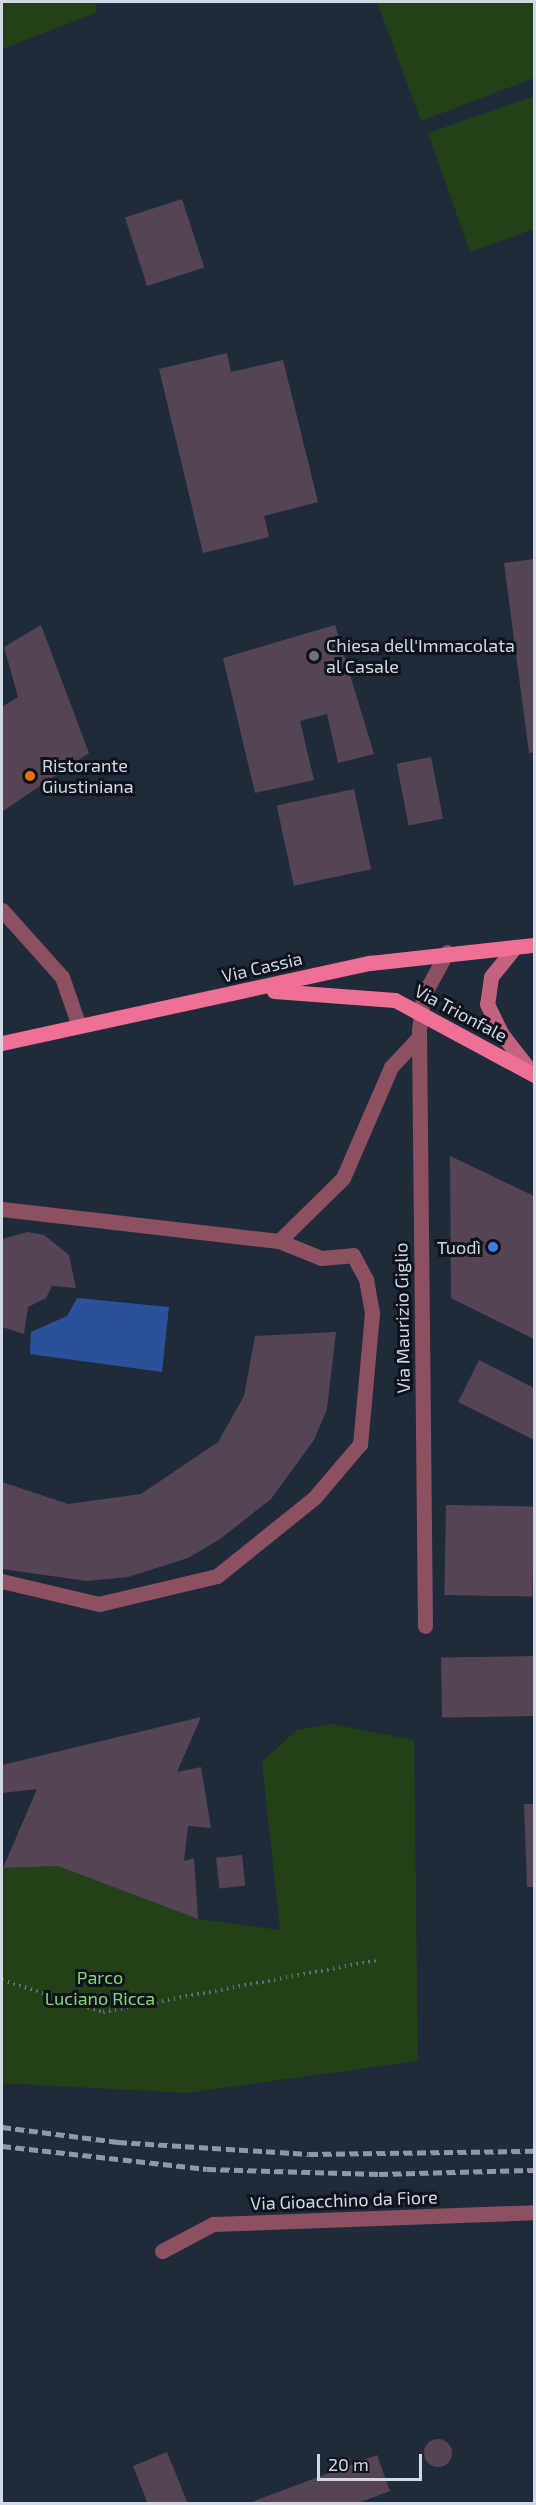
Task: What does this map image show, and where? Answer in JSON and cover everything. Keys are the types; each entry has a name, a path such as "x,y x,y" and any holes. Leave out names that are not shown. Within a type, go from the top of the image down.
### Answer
{"main road":[{"name":"Via Cassia","path":"2,1043 259,990 361,964 447,952 534,945"},
{"name":"Via Trionfale","path":"259,990 383,998 420,1010 534,1074"}],"street":[{"path":"2,910 62,977 79,1026"},
{"name":"Via Trionfale","path":"515,947 491,977 487,1004 501,1034 534,1074"},
{"path":"420,1010 447,952"},
{"name":"Via Maurizio Giglio","path":"420,1010 425,1626"},
{"path":"279,1241 343,1178 391,1067 419,1037"},
{"path":"2,1209 279,1241 321,1258 353,1256 366,1279 372,1313 360,1444 314,1498 217,1576 99,1604 2,1581"},
{"name":"Via Gioacchino da Fiore","path":"162,2251 213,2224 534,2212"}],"path":[{"path":"2,1980 103,2012 377,1960"}],"green space":[{"path":"2,2 97,2 96,13 2,49"},
{"path":"377,2 534,2 534,78 421,121"},
{"path":"534,96 534,229 470,252 428,133"},
{"name":"Parco Luciano Ricca","path":"331,1724 414,1740 418,2061 186,2093 2,2083 2,1868 58,1866 198,1919 280,1930 262,1762 297,1730"}],"water":[{"path":"77,1298 169,1307 162,1372 30,1354 31,1332 67,1316"}],"building":[{"path":"182,199 204,267 147,286 125,218"},
{"path":"227,353 231,372 283,360 318,502 264,516 269,537 203,553 159,369"},
{"path":"534,559 534,752 529,753 504,563"},
{"path":"41,625 89,753 3,811 2,707 18,697 4,647"},
{"path":"335,625 374,754 338,763 327,714 300,721 314,780 255,793 223,658"},
{"path":"431,757 443,819 409,826 397,764"},
{"path":"354,789 371,869 294,886 277,805"},
{"name":"Tuodì","path":"450,1156 534,1196 534,1339 451,1298"},
{"path":"28,1232 44,1235 69,1255 76,1288 52,1286 46,1298 28,1307 24,1334 2,1327 2,1239"},
{"path":"336,1332 327,1409 314,1440 271,1499 220,1539 188,1558 128,1577 87,1581 2,1569 2,1482 68,1504 141,1494 218,1442 244,1396 255,1336"},
{"path":"479,1360 534,1388 534,1440 458,1402"},
{"path":"446,1505 534,1507 532,1597 444,1595"},
{"path":"533,1656 534,1716 442,1718 441,1658"},
{"path":"201,1717 177,1772 201,1767 211,1828 188,1826 184,1861 194,1858 198,1919 58,1866 3,1868 37,1789 2,1793 2,1765"},
{"path":"524,1804 534,1804 534,1887 527,1887"},
{"path":"242,1855 245,1886 219,1889 216,1858"},
{"path":"438,2439 448,2443 452,2453 448,2463 438,2467 428,2463 424,2453 428,2443"},
{"path":"167,2452 188,2504 148,2504 133,2466"},
{"path":"377,2455 390,2491 355,2504 246,2504"}],"railway":[{"path":"2,2127 118,2142 309,2154 534,2151"},
{"path":"2,2146 207,2169 379,2174 534,2170"}],"place":[{"name":"Chiesa dell'Immacolata al Casale","path":"314,656"},
{"name":"Ristorante Giustiniana","path":"30,776"},
{"name":"Tuodì","path":"493,1247"}]}
